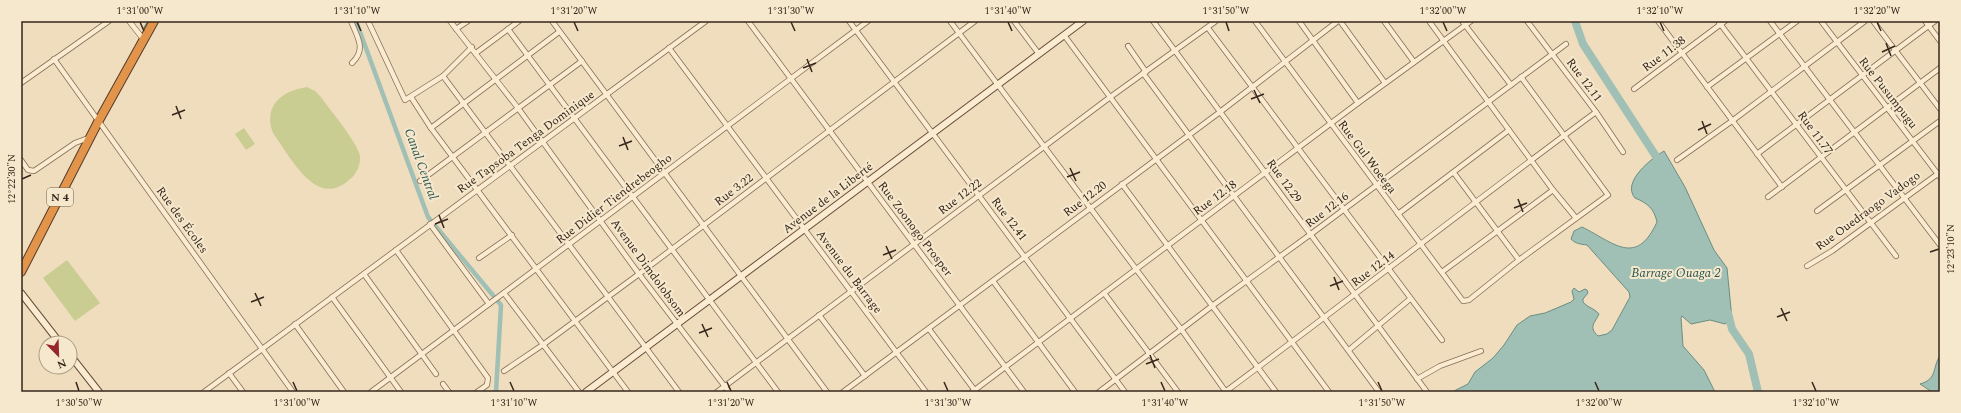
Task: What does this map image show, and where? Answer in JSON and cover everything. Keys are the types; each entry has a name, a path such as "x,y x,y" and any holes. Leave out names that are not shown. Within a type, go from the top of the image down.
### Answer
{"highway":[{"name":"N 4","path":"21,272 98,122 154,21"}],"main road":[{"name":"Avenue de la Liberté","path":"586,392 710,301 741,276 868,183 1083,21"},
{"path":"21,293 54,335"},
{"path":"78,365 99,392"}],"street":[{"path":"21,83 109,21"},
{"path":"129,21 144,40"},
{"path":"351,21 360,46 360,53 352,63"},
{"path":"368,21 404,99 411,98 443,76 472,47"},
{"name":"Avenue Dimdolobsom","path":"450,21 472,47 518,108 639,274 729,392"},
{"path":"456,29 468,21"},
{"path":"476,53 519,21"},
{"path":"552,21 702,226 827,392"},
{"name":"Rue Tapsoba Tenga Dominique","path":"204,392 430,224 543,143 706,21"},
{"name":"Rue Zoonogo Prosper","path":"748,21 1024,392"},
{"name":"Rue 12.41","path":"849,21 1125,392"},
{"name":"Rue Didier Tiendrebeogho","path":"372,392 868,21"},
{"path":"950,21 1181,329 1226,392"},
{"name":"Rue 3.22","path":"504,371 544,344 639,274 975,21"},
{"path":"1014,21 1039,54"},
{"name":"Rue 12.29","path":"1153,21 1427,392"},
{"name":"Rue 12.22","path":"717,392 1044,146 1216,21"},
{"name":"Rue Gul Woeega","path":"1255,21 1330,124 1377,184 1442,272 1460,299 1466,302 1519,260"},
{"path":"1299,21 1358,103"},
{"path":"1339,21 1385,83"},
{"name":"Rue 12.20","path":"843,392 1156,160 1188,134 1220,112 1339,21"},
{"path":"1384,21 1414,62"},
{"path":"1429,21 1553,190 1576,218"},
{"name":"Rue 12.18","path":"974,391 1037,342 1444,40 1464,23 1471,21"},
{"name":"Rue 12.11","path":"1527,21 1596,112 1623,152"},
{"path":"1658,21 1782,187"},
{"name":"Rue 11.38","path":"1634,89 1720,23 1726,21"},
{"path":"1770,21 1940,245"},
{"path":"1707,87 1797,21"},
{"name":"Rue Pusumpugu","path":"1821,21 1939,174"},
{"path":"1677,160 1772,92 1865,21"},
{"path":"1873,21 1940,109"},
{"path":"1925,21 1940,41"},
{"path":"1757,154 1935,21"},
{"path":"1464,23 1511,85"},
{"name":"Rue 11.77","path":"1720,23 1896,256"},
{"path":"1208,28 1251,88 1298,148 1442,340"},
{"path":"508,29 574,120 778,392"},
{"path":"431,128 559,32"},
{"path":"1064,35 1109,98 1329,392"},
{"name":"Rue 12.16","path":"1099,392 1181,329 1566,44"},
{"path":"1128,46 1144,72 1188,134 1379,392"},
{"name":"Avenue du Barrage","path":"669,48 926,392"},
{"name":"Rue des Écoles","path":"54,59 293,392"},
{"path":"420,181 582,61"},
{"path":"1768,197 1940,68"},
{"path":"443,76 679,392"},
{"path":"1454,172 1519,260 1607,196 1608,194 1521,77"},
{"path":"411,98 431,128 454,156 628,392"},
{"name":"Rue 12.14","path":"1226,392 1258,367 1293,343 1596,112"},
{"path":"1817,212 1940,121"},
{"path":"1398,214 1509,130"},
{"path":"21,160 28,170 34,171 75,143 91,137"},
{"name":"Rue Ouedraogo Vadogo","path":"1807,266 1939,174"},
{"path":"1122,184 1276,392"},
{"path":"1442,272 1553,190"},
{"path":"430,224 491,302"},
{"path":"479,258 512,235"},
{"path":"396,250 488,378 487,384 477,392"},
{"path":"364,274 436,374"},
{"path":"992,282 1075,392"},
{"path":"504,293 579,392"},
{"path":"1104,293 1178,392"},
{"path":"332,297 401,392"},
{"path":"1349,350 1410,299"},
{"path":"819,315 866,376"},
{"path":"295,324 344,392"},
{"path":"929,329 974,391"},
{"path":"1417,380 1440,366 1481,351"},
{"path":"229,373 243,392"},
{"path":"443,384 449,392"}],"green space":[{"path":"307,87 315,91 321,97 349,135 360,156 358,170 349,180 337,188 326,189 315,184 305,176 296,166 273,133 270,115 276,101 289,92"},
{"path":"244,128 255,144 246,150 235,134"},
{"path":"67,260 100,303 75,321 43,278"}],"water":[{"name":"Barrage Ouaga 2","path":"1664,151 1685,187 1714,250 1727,268 1732,319 1725,324 1710,320 1691,324 1682,316 1681,318 1683,346 1704,370 1715,392 1452,392 1468,384 1475,372 1493,358 1504,345 1517,325 1530,316 1545,313 1571,302 1574,299 1572,291 1574,288 1579,292 1585,289 1587,290 1588,293 1583,299 1583,302 1599,314 1593,325 1593,330 1595,333 1598,336 1607,334 1612,330 1630,297 1629,292 1587,245 1576,243 1571,239 1574,231 1582,227 1614,244 1623,247 1632,248 1641,244 1649,236 1657,222 1652,210 1643,202 1635,198 1632,192 1632,185 1640,171 1652,159"},
{"path":"1940,356 1940,392 1932,392 1920,384 1930,379"}],"waterway":[{"path":"144,28 148,21"},
{"name":"Canal Central","path":"356,21 428,217 501,305 496,392"},
{"path":"1575,21 1583,44 1661,164"},
{"path":"1728,313 1732,329 1749,354 1758,392"}]}
